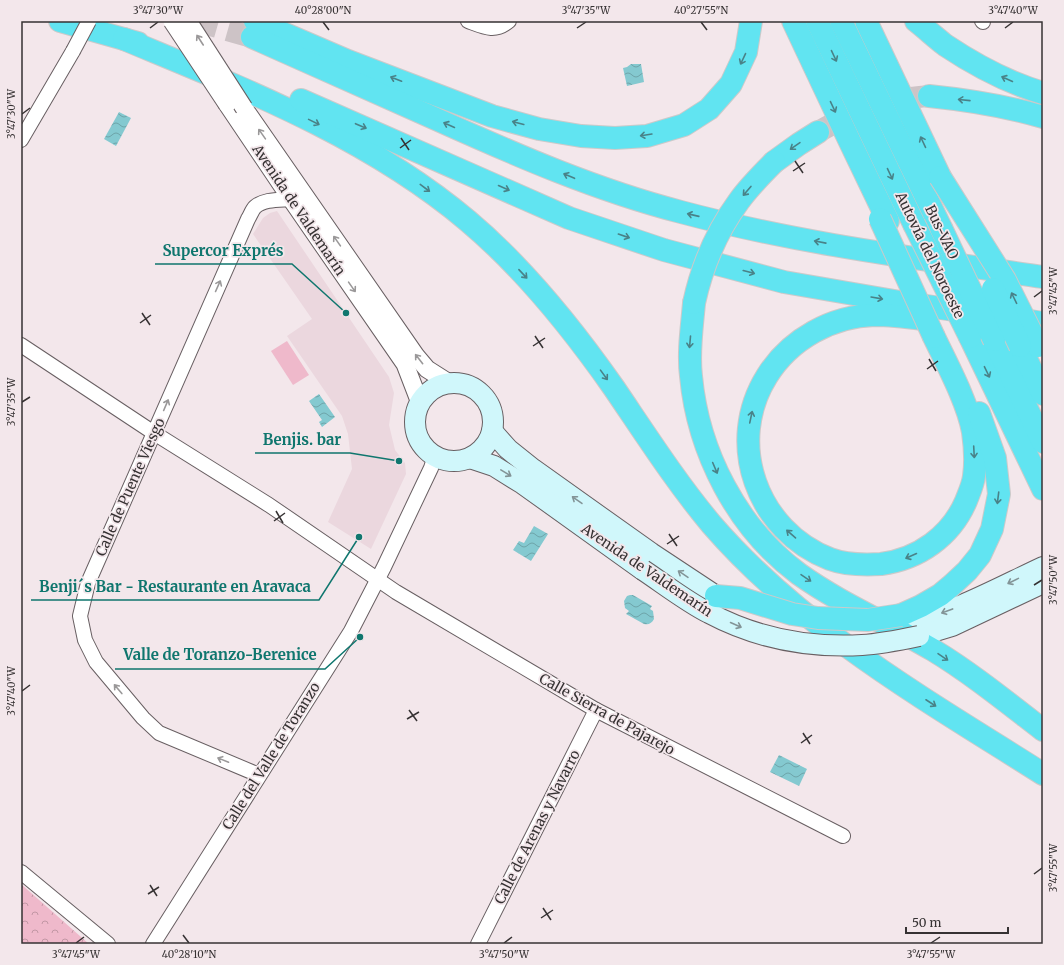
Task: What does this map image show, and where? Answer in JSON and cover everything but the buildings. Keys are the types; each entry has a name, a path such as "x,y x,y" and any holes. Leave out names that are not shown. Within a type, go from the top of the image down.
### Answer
{"highway":[{"path":"60,21 124,39 271,86 569,218 664,250 784,282 900,302 1043,323"},
{"path":"254,29 348,61 492,116 539,129 581,136 615,138 646,136 684,125 709,108 731,84 746,52 751,21"},
{"path":"716,596 740,598 792,614 818,618 868,620 909,625 921,606 940,595 967,571 980,555 992,529 999,494 994,458 982,419 938,336 884,220 865,187 850,142 793,21"},
{"name":"Autovía del Noroeste","path":"817,21 1043,489"},
{"name":"Bus-VAO","path":"842,21 1043,442"},
{"path":"866,21 940,177 1036,344 1043,394"},
{"path":"916,21 946,45 987,70 1027,88 1043,93"},
{"path":"254,29 482,139 582,181 680,212 770,233 858,250 1043,277"},
{"path":"124,39 274,102 334,132 387,162 426,188 461,216 502,253 553,308 613,387 686,492 713,526 751,566 785,598 870,663 1043,774"},
{"path":"929,96 974,101 1027,112 1043,117"},
{"path":"818,132 774,162 740,200 726,219 707,258 694,303 690,350 690,375 694,399 699,424 707,448 718,474 731,498 752,528 780,558 799,573 838,599 934,651 964,671 1043,730"},
{"path":"858,250 1006,258 1043,263"},
{"path":"938,336 973,431 975,454 974,477 963,506 945,533 932,544 903,560 870,565 848,563 831,559 805,545 780,524 758,492 752,477 748,460 748,430 754,404 762,384 770,371 791,347 804,337 825,326 854,318 874,315 1036,344"}],"main road":[{"path":"457,382 471,386 483,396 491,408 493,424 492,431 484,447 470,458 456,461 448,461 435,456 421,444 416,432 415,414 420,403 432,389 449,383 457,382"},
{"name":"Avenida de Valdemarín","path":"492,431 508,449 533,469 716,596"},
{"name":"Avenida de Valdemarín","path":"470,458 494,466 523,484 643,570 708,613 746,630 782,640 808,644 862,645 886,643 909,625 952,626 986,602 1043,567"},
{"name":"Avenida de Valdemarín","path":"986,602 1043,583"}],"street":[{"path":"21,140 89,21"},
{"name":"Avenida de Valdemarín","path":"172,21 291,199 405,364 420,403"},
{"name":"Avenida de Valdemarín","path":"188,21 244,108 416,356 427,369 449,383"},
{"path":"468,21 496,29 510,21"},
{"name":"Calle de Puente Viesgo","path":"259,775 159,733 143,718 96,662 85,640 80,616 88,583 248,219 255,207 273,200 291,199"},
{"name":"Calle Sierra de Pajarejo","path":"21,345 154,433 269,505 378,580 596,710 843,836"},
{"name":"Calle del Valle de Toranzo","path":"153,944 351,631 378,580 431,468 435,456"},
{"name":"Calle de Arenas y Navarro","path":"478,944 596,710"},
{"path":"21,872 108,944"}],"shaded area":[{"path":"277,211 389,377 394,393 389,425 395,450 405,463 406,474 371,549 328,522 352,469 348,434 342,416 287,336 312,319 253,234 263,218 270,213"}],"green space":[{"path":"287,341 309,375 293,385 271,351"},
{"path":"21,884 89,944 21,944"}],"water":[{"path":"631,64 641,64 644,82 627,86 623,68"},
{"path":"119,112 131,118 116,146 104,139"},
{"path":"319,394 335,417 322,427 319,422 322,420 309,401"},
{"path":"534,526 548,534 531,561 513,550 519,541 524,543"},
{"path":"633,595 652,606 650,609 653,611 654,619 651,623 644,624 626,614 629,611 625,608 624,601 627,596"},
{"path":"779,755 807,769 799,786 770,772"}],"tunnel":[{"path":"196,21 252,37"},
{"path":"818,132 836,122 875,106 903,99 929,96"}],"place":[{"name":"Supercor Exprés","path":"346,313"},
{"name":"Benjis. bar","path":"399,461"},
{"name":"Benji´s Bar - Restaurante en Aravaca","path":"359,537"},
{"name":"Valle de Toranzo-Berenice","path":"360,637"}]}
